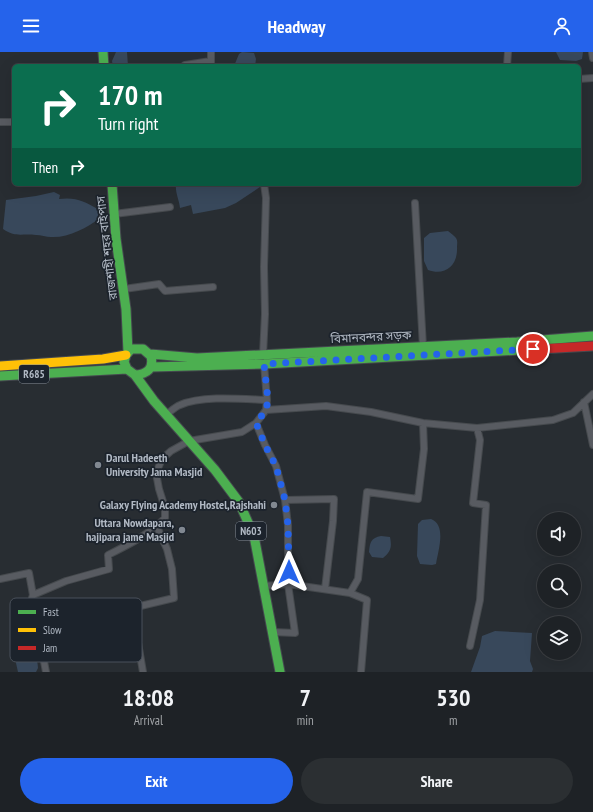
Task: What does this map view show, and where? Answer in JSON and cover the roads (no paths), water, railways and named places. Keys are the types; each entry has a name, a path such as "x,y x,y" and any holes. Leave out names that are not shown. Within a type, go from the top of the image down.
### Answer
{"main road":[{"path":"103,52 104,64"},
{"name":"রাজশাহী শহর বাইপাস","path":"112,186 116,239 127,309"},
{"path":"127,309 138,340 148,352"},
{"path":"127,309 129,332 127,353 124,362 127,369"},
{"name":"বিমানবন্দর সড়ক","path":"149,370 263,359 593,336"},
{"name":"বিমানবন্দর সড়ক","path":"148,352 197,358 263,359 593,346"},
{"path":"127,353 136,348 148,352"},
{"name":"N603","path":"148,352 152,361 149,370 153,391 167,415"},
{"name":"R685","path":"0,366 96,360 127,353"},
{"name":"R685","path":"0,376 127,369"},
{"name":"N603","path":"127,369 135,375 154,401 215,470 239,502 254,536 280,672"},
{"path":"135,375 139,376 149,370"}],"street":[{"path":"211,52 211,64"},
{"path":"507,64 508,52"},
{"path":"592,52 593,58"},
{"path":"581,79 593,78"},
{"path":"0,122 12,122"},
{"path":"32,598 34,595 66,581 109,569 108,554 122,548 156,527 165,518 165,508 158,489 156,473 162,459 171,451 189,441 242,432 256,423 266,410 268,400 263,359 266,198 264,186"},
{"path":"415,203 423,347"},
{"path":"114,214 170,207"},
{"path":"124,289 159,284 166,291 213,287"},
{"path":"266,410 326,406 371,412 423,423 477,428 553,420 573,413 593,394"},
{"path":"167,415 180,405 196,400 233,398 268,400"},
{"path":"584,402 593,445"},
{"path":"256,423 276,466 285,500 288,532 288,584 295,633 273,632"},
{"path":"350,593 358,579 367,492 418,499 424,449 423,423"},
{"path":"470,646 480,600 486,505 473,503 480,440 477,428"},
{"path":"285,500 334,499 326,589"},
{"path":"142,606 174,598 172,569 167,549 156,527"},
{"path":"0,579 29,574 34,595"},
{"path":"264,586 288,584 326,589 350,593 367,600 361,672"},
{"path":"44,662 46,672"},
{"path":"141,662 143,672"}],"water":[{"path":"116,52 127,52 128,64 113,64 112,61"},
{"path":"242,52 254,53 256,59 255,64 235,64 239,54"},
{"path":"556,52 583,52 582,59 576,61 560,60"},
{"path":"176,186 260,186 236,203 225,208 193,214 191,205 180,208"},
{"path":"54,192 60,195 59,199 75,199 94,207 99,210 100,218 77,232 57,237 16,234 3,229 6,200"},
{"path":"448,231 457,240 457,254 453,264 449,268 440,272 428,270 424,261 424,238 430,233"},
{"path":"431,519 436,522 440,532 440,546 436,564 420,564 417,556 418,524 422,520"},
{"path":"381,536 390,537 391,546 388,554 383,558 372,557 369,552 371,543 373,539"},
{"path":"495,631 532,633 530,661 533,669 532,672 471,672 480,647 482,636"},
{"path":"37,662 38,668 36,672 18,672 16,663"}],"place":[{"name":"Darul Hadeeth University Jama Masjid","path":"98,465"},
{"name":"Galaxy Flying Academy Hostel,Rajshahi","path":"274,505"},
{"name":"Uttara Nowdapara, hajipara jame Masjid","path":"182,530"}]}
